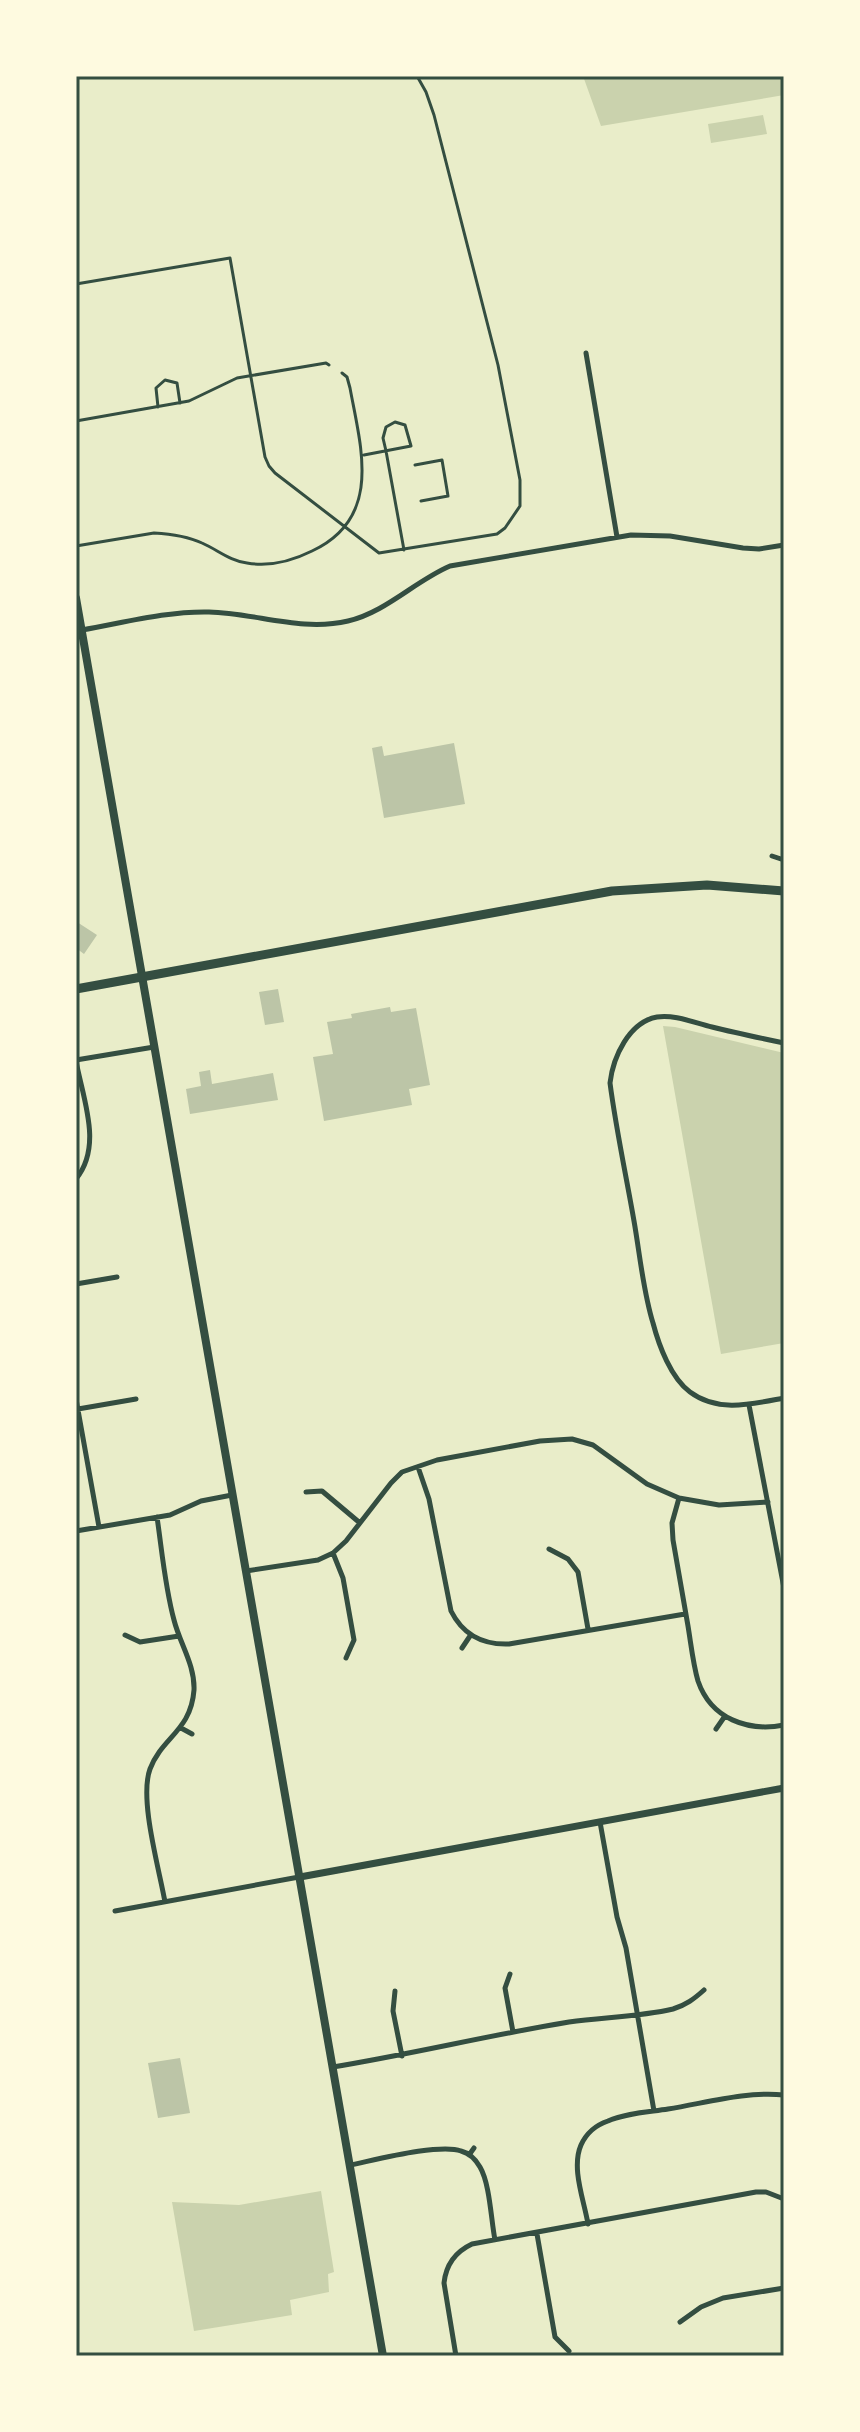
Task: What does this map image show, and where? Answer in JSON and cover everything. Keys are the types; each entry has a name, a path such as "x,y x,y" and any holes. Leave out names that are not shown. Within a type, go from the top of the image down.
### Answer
{"highway":[{"path":"76,989 612,891 707,885 784,891"}],"main road":[{"path":"76,598 383,2356"}],"street":[{"path":"586,353 617,537"},
{"path":"82,630 194,612 233,614 308,625 335,623 366,615 450,566 617,537 647,534 743,548 784,547"},
{"path":"772,856 784,860"},
{"path":"784,1043 666,1017 647,1021 631,1032 614,1066 611,1091 652,1322 671,1368 681,1384 698,1398 718,1405 749,1405 784,1398"},
{"path":"76,1179 85,1165 91,1144 76,1060 155,1046"},
{"path":"76,1284 117,1277"},
{"path":"76,1399 99,1527"},
{"path":"78,1409 136,1399"},
{"path":"749,1405 784,1588"},
{"path":"246,1571 318,1560 333,1553 402,1472 437,1460 540,1441 572,1439 593,1445 647,1484 679,1498 719,1505 768,1502"},
{"path":"418,1467 429,1499 451,1611 470,1636 487,1643 509,1644 685,1614"},
{"path":"306,1492 322,1491 360,1523"},
{"path":"76,1531 157,1517 201,1501 233,1495"},
{"path":"679,1498 672,1523 673,1540 699,1682 709,1702 725,1716 750,1727 784,1725"},
{"path":"157,1517 173,1616 192,1669 194,1684 192,1705 181,1728 157,1755 146,1789 165,1902"},
{"path":"549,1549 568,1559 578,1572 588,1629"},
{"path":"333,1553 343,1578 354,1640 346,1658"},
{"path":"125,1635 140,1642 179,1636"},
{"path":"462,1648 470,1636"},
{"path":"716,1729 725,1716"},
{"path":"181,1728 192,1734"},
{"path":"115,1911 784,1788"},
{"path":"600,1822 654,2112"},
{"path":"510,1974 505,1988 513,2032"},
{"path":"333,2067 513,2032 674,2008 690,2003 704,1990"},
{"path":"395,1991 393,2011 402,2056"},
{"path":"588,2224 577,2166 587,2135 605,2121 757,2095 784,2095"},
{"path":"469,2155 474,2148"},
{"path":"350,2165 441,2149 460,2150 469,2155 485,2179 495,2240"},
{"path":"456,2356 445,2294 445,2271 454,2256 472,2244 756,2192 766,2192 784,2199"},
{"path":"537,2234 555,2337 569,2351"},
{"path":"680,2322 701,2307 723,2298 784,2288"}],"lane":[{"path":"76,284 230,258 250,376 269,466 275,473 379,553 497,534 515,514 521,500 518,468 498,365 434,115 417,76"},
{"path":"76,421 200,398 237,378 326,363 329,365"},
{"path":"76,546 154,533 167,534 199,542 226,557 245,563 274,563 320,548 355,512 363,473 350,388 347,377 342,373"},
{"path":"158,407 156,388 165,380 177,383 180,403"},
{"path":"362,455 386,451 411,446 405,425 395,422 386,427 383,438 386,451 404,550"},
{"path":"415,465 442,460 448,496 421,501"}],"green space":[{"path":"583,76 784,76 784,95 601,126"},
{"path":"763,115 767,134 711,143 708,124"},
{"path":"663,1026 784,1053 784,1343 721,1354"},
{"path":"321,2191 334,2272 328,2274 329,2292 290,2300 292,2315 194,2331 172,2202 239,2205"}],"building":[{"path":"454,743 465,804 384,818 372,748 382,746 384,756"},
{"path":"77,922 97,935 84,954 76,948"},
{"path":"278,989 284,1022 265,1025 259,992"},
{"path":"390,1007 391,1012 416,1008 430,1085 409,1089 412,1105 324,1121 313,1057 333,1054 327,1022"},
{"path":"210,1070 212,1084 273,1073 278,1100 190,1114 186,1089 201,1086 199,1072"},
{"path":"180,2058 190,2113 158,2118 148,2063"}]}
